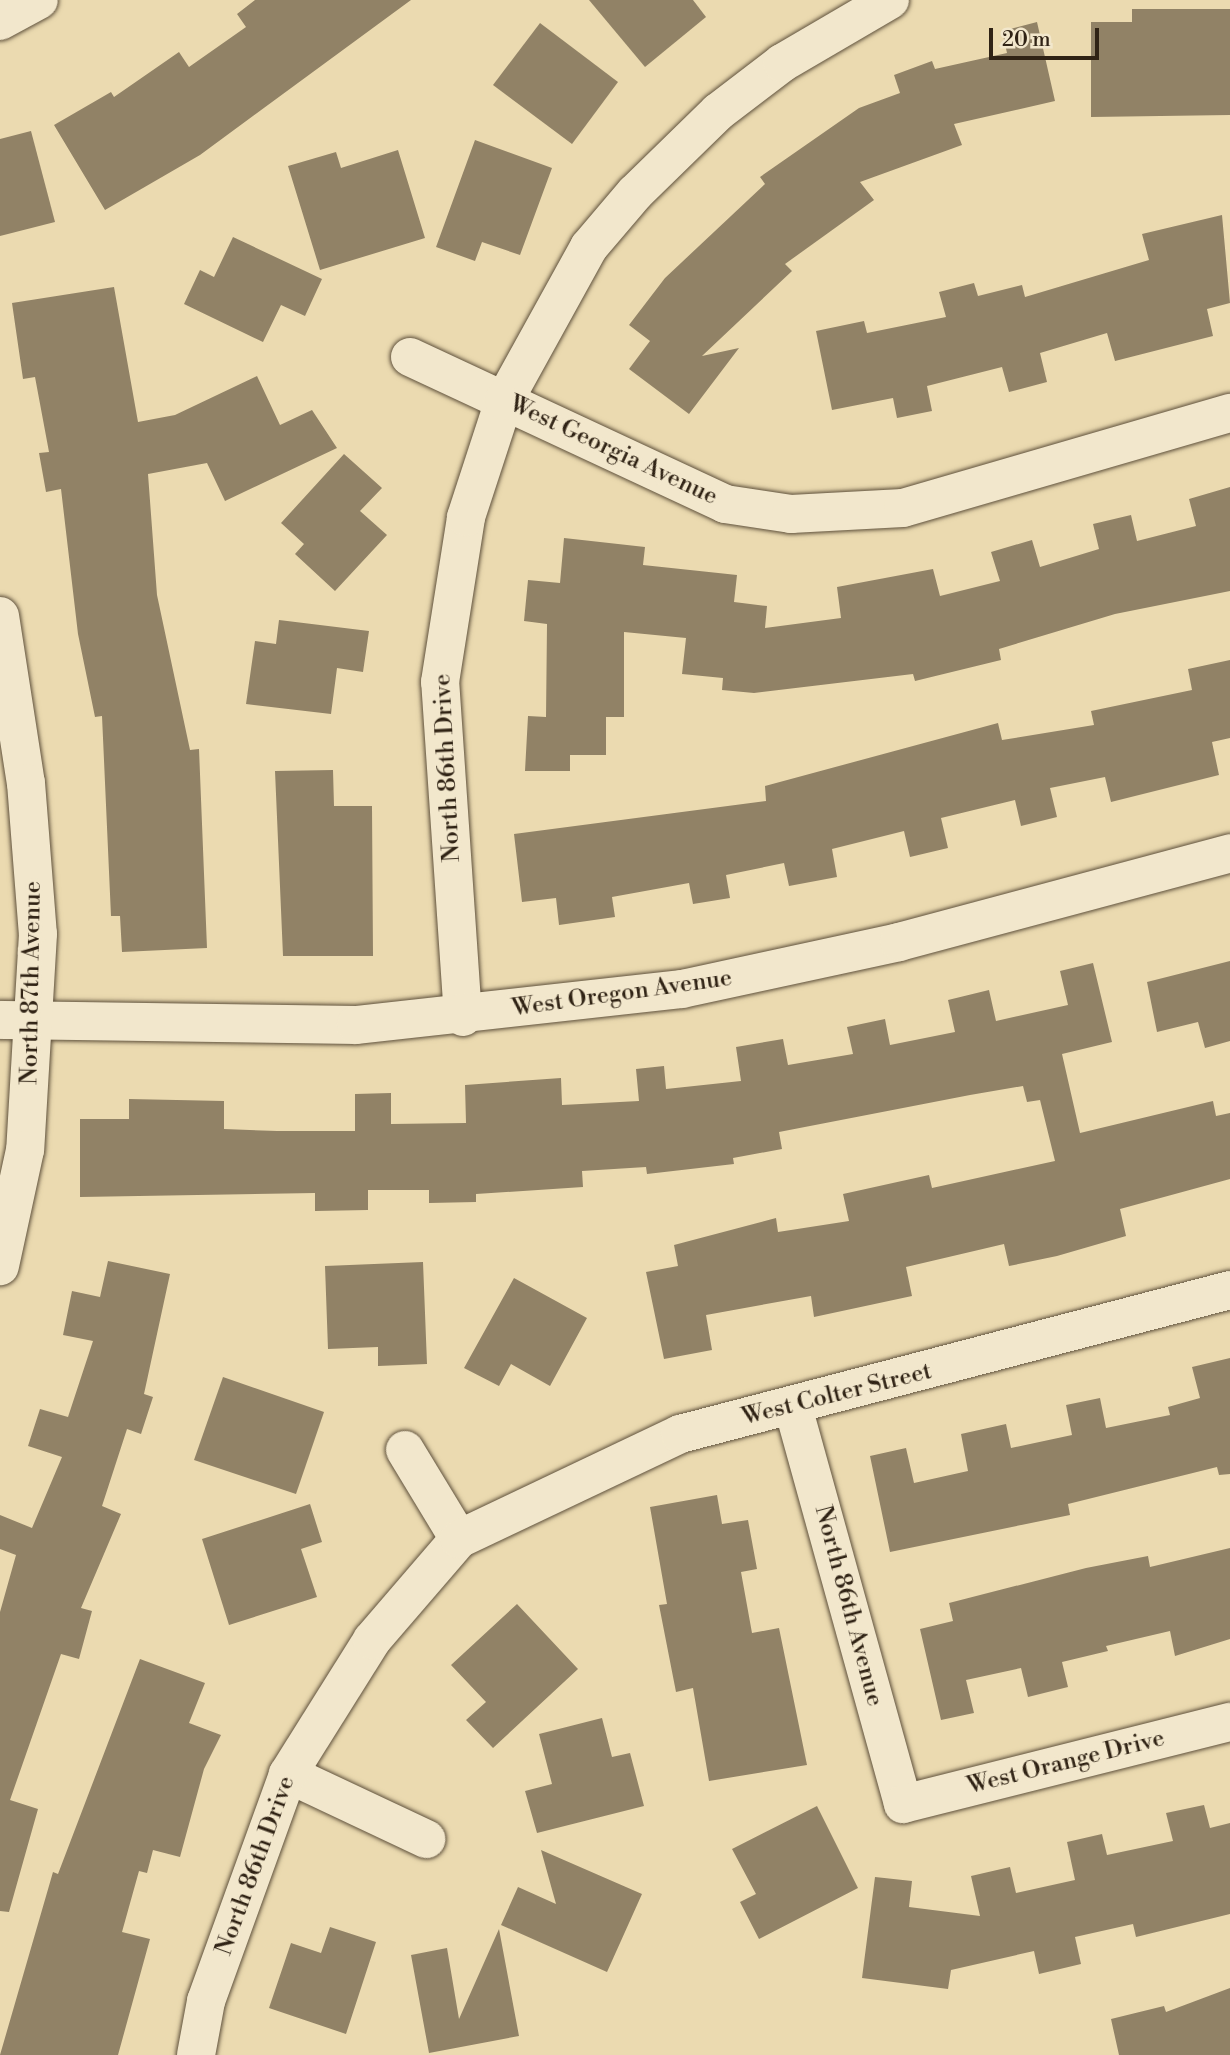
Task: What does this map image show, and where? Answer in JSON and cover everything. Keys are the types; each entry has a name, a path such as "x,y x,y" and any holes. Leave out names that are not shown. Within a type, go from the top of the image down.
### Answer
{"street":[{"path":"0,21 39,0"},
{"name":"North 86th Drive","path":"463,1017 440,682 466,517 504,401 589,247 635,193 718,112 782,63 890,0"},
{"name":"West Georgia Avenue","path":"410,357 725,504 791,513 902,508 1230,413"},
{"name":"North 87th Avenue","path":"0,616 34,864 17,1020 25,1150 0,1266"},
{"name":"West Oregon Avenue","path":"17,1020 242,1027 463,1017 682,989 899,942 1230,853"},
{"name":"West Colter Street","path":"459,1539 680,1434 793,1407 1230,1290"},
{"name":"North 86th Avenue","path":"793,1407 903,1804"},
{"path":"405,1450 459,1539"},
{"name":"North 86th Drive","path":"196,2055 206,2001 288,1773 372,1640 459,1539"},
{"name":"West Orange Drive","path":"903,1804 1230,1722"},
{"path":"288,1773 426,1839"}],"building":[{"path":"255,0 411,0 200,155 105,210 54,125 111,92 114,97 179,52 189,67 246,27 237,14"},
{"path":"589,0 693,0 706,17 645,67"},
{"path":"1132,9 1230,9 1230,115 1091,117 1091,22 1132,22"},
{"path":"1037,22 1055,101 954,124 962,145 860,182 874,200 785,264 792,271 702,356 739,348 689,414 629,369 650,341 629,325 665,278 765,184 760,177 859,108 900,93 894,75 932,61 935,69 1007,53 1002,31"},
{"path":"540,23 618,82 572,144 493,85"},
{"path":"31,131 55,222 0,236 0,139"},
{"path":"475,140 552,168 520,255 482,242 475,261 436,247"},
{"path":"398,150 425,238 320,270 288,166 336,152 341,168"},
{"path":"1222,215 1230,303 1207,309 1213,336 1115,361 1107,333 1040,353 1047,382 1009,392 1002,367 927,386 932,411 897,418 893,398 832,410 816,331 864,321 867,333 946,317 939,292 974,283 978,296 1022,285 1025,297 1149,260 1142,234"},
{"path":"233,237 322,279 305,316 281,305 263,342 184,304 200,270 214,277"},
{"path":"114,287 138,422 175,415 257,376 280,425 312,410 337,448 225,501 207,463 148,474 157,595 190,750 199,749 207,948 122,952 120,916 111,916 102,716 95,717 78,634 61,489 46,492 39,453 49,452 35,377 23,379 12,303"},
{"path":"344,454 382,488 360,511 387,535 335,591 295,554 304,544 281,523"},
{"path":"1230,487 1230,591 1115,614 999,649 1001,660 915,681 913,674 754,693 722,690 723,678 682,674 686,638 624,632 624,717 606,717 606,755 570,755 570,771 525,771 528,716 546,717 547,624 524,621 528,580 560,583 564,538 645,547 643,565 737,575 734,602 767,606 765,628 841,618 837,587 933,569 940,596 1000,581 991,552 1032,540 1040,567 1099,549 1093,524 1131,515 1137,541 1196,526 1189,499"},
{"path":"279,620 369,631 363,672 337,668 331,714 246,704 255,641 276,644"},
{"path":"1230,660 1230,738 1212,742 1219,775 1111,802 1105,777 1050,788 1057,817 1021,826 1015,800 941,818 948,848 910,857 904,831 832,849 837,877 789,886 784,863 726,875 730,898 693,904 689,883 612,897 615,917 559,925 556,898 522,902 514,834 766,801 765,786 998,723 1002,740 1094,725 1091,711 1192,690 1188,669"},
{"path":"333,770 334,806 372,806 373,956 283,956 275,771"},
{"path":"1230,961 1230,1041 1205,1048 1198,1022 1157,1032 1147,982"},
{"path":"1093,963 1112,1042 1062,1054 1080,1133 1213,1101 1216,1116 1230,1113 1230,1179 1120,1209 1126,1236 1057,1256 1009,1266 1004,1244 906,1267 912,1296 814,1317 811,1296 706,1315 712,1350 664,1359 646,1272 678,1266 674,1245 776,1218 778,1232 849,1221 843,1194 929,1175 932,1188 1055,1161 1040,1100 1027,1102 1023,1086 970,1095 779,1132 782,1149 733,1158 734,1164 647,1174 646,1167 582,1171 583,1187 476,1194 476,1202 429,1203 429,1190 368,1190 368,1210 315,1211 315,1193 80,1197 80,1119 129,1119 129,1099 224,1101 224,1129 277,1131 355,1131 355,1094 391,1093 391,1124 466,1123 465,1085 561,1078 562,1105 639,1101 636,1069 664,1066 666,1089 741,1081 736,1047 783,1039 788,1065 853,1054 847,1027 885,1019 890,1045 955,1032 948,1000 989,990 996,1021 1068,1005 1060,971"},
{"path":"108,1261 170,1274 144,1394 153,1397 141,1434 127,1429 102,1506 121,1514 81,1608 92,1611 79,1659 61,1654 10,1800 38,1809 9,1912 0,1911 0,1612 16,1555 0,1549 0,1515 32,1528 62,1457 28,1446 40,1409 68,1417 93,1341 63,1335 72,1291 100,1297"},
{"path":"423,1262 427,1364 378,1366 378,1347 328,1349 325,1266"},
{"path":"514,1278 587,1318 550,1386 511,1364 499,1386 464,1368"},
{"path":"1230,1358 1230,1474 1219,1475 1217,1467 1068,1504 1070,1515 890,1552 870,1456 906,1448 914,1483 968,1471 961,1434 1006,1424 1011,1448 1072,1435 1066,1405 1100,1398 1106,1428 1170,1415 1168,1407 1200,1398 1192,1367"},
{"path":"223,1377 324,1412 296,1494 194,1460"},
{"path":"717,1495 722,1524 748,1520 757,1569 741,1572 752,1633 779,1628 807,1765 709,1781 693,1688 676,1692 659,1605 667,1604 650,1507"},
{"path":"310,1504 322,1542 301,1549 317,1597 229,1625 202,1539"},
{"path":"1230,1548 1230,1639 1175,1656 1170,1631 1106,1646 1108,1651 1062,1662 1068,1687 1028,1697 1021,1668 966,1680 974,1713 941,1720 920,1629 953,1621 949,1603 1086,1568 1148,1556 1150,1567"},
{"path":"517,1604 578,1669 493,1748 466,1720 486,1702 451,1665"},
{"path":"140,1659 205,1683 189,1723 221,1735 204,1769 180,1857 153,1850 147,1873 139,1871 122,1932 150,1939 118,2055 0,2055 53,1872 58,1874"},
{"path":"602,1718 612,1757 630,1753 644,1806 537,1833 525,1791 552,1784 539,1734"},
{"path":"1204,1805 1210,1828 1230,1823 1230,1914 1136,1937 1133,1924 1075,1937 1081,1964 1039,1974 1034,1951 951,1970 948,1989 862,1978 875,1877 912,1881 909,1907 980,1916 971,1876 1010,1867 1016,1893 1075,1880 1067,1842 1102,1834 1107,1855 1173,1841 1166,1813"},
{"path":"817,1806 858,1888 759,1939 740,1902 756,1894 732,1849"},
{"path":"541,1850 642,1894 607,1972 501,1925 518,1887 556,1904"},
{"path":"330,1927 376,1942 346,2034 269,2008 291,1943 321,1953"},
{"path":"499,1929 519,2036 429,2053 411,1955 447,1948 459,2019"},
{"path":"1230,1988 1230,2055 1119,2055 1111,2019 1164,2006 1166,2012"}]}
